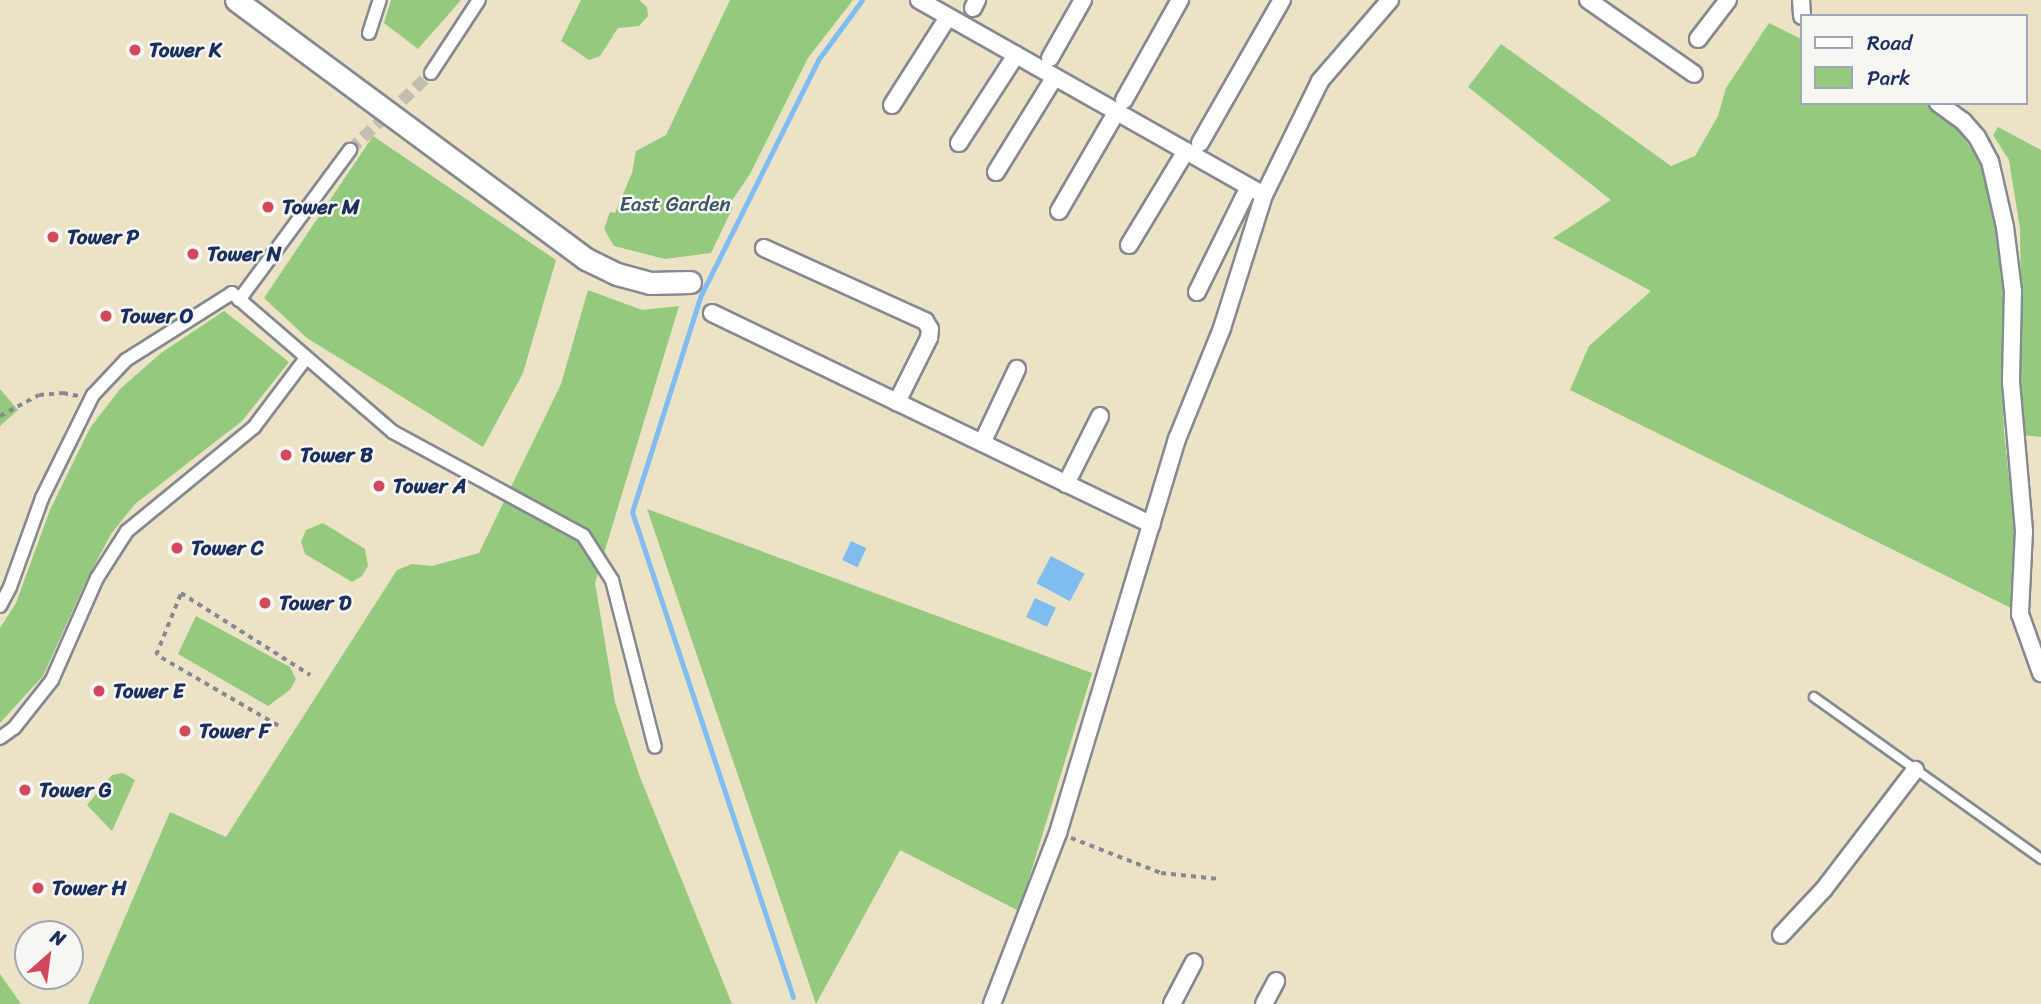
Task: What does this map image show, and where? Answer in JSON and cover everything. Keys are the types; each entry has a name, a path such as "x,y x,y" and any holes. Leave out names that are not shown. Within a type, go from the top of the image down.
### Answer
{"street":[{"path":"236,0 586,259 617,274 650,283 690,282"},
{"path":"369,33 380,0"},
{"path":"431,73 479,0"},
{"path":"919,0 1054,78 1120,106 1193,147 1249,187 1265,195"},
{"path":"1050,58 1083,0"},
{"path":"1059,211 1180,0"},
{"path":"1129,245 1193,147 1282,0"},
{"path":"992,1004 1058,833 1177,439 1222,328 1265,195 1320,81 1390,0"},
{"path":"1588,0 1694,74"},
{"path":"1698,39 1728,0"},
{"path":"892,105 948,17"},
{"path":"959,143 1016,55"},
{"path":"996,172 1054,78"},
{"path":"1941,105 1963,121 1977,137 1990,161 2005,227 2013,291 2011,382 2024,531 2020,614 2040,668"},
{"path":"239,300 350,150"},
{"path":"1197,292 1249,187"},
{"path":"764,248 925,321 930,329 929,338 897,402"},
{"path":"0,606 10,587 42,498 93,395 126,360 232,293 393,432 583,535 612,580 655,747"},
{"path":"712,313 1152,525"},
{"path":"0,738 15,728 52,680 97,578 127,531 254,427 306,358"},
{"path":"982,443 1017,369"},
{"path":"1066,484 1100,416"},
{"path":"1781,935 1824,889 1915,770"},
{"path":"1172,1004 1194,962"},
{"path":"1264,1004 1276,981"}],"lane":[{"path":"1814,697 2041,859"}],"path":[{"path":"0,410 1,416 39,395 63,393 87,399"},
{"path":"278,726 156,656 181,593 310,675"},
{"path":"1058,833 1161,873 1219,879"}],"green space":[{"path":"391,0 461,0 418,49 384,23"},
{"path":"581,0 639,0 647,7 648,16 639,26 618,28 600,56 589,60 561,41"},
{"name":"East Garden","path":"730,0 853,0 808,58 750,174 729,205 733,207 711,253 665,259 614,246 604,229 610,212 615,213 632,173 636,151 666,135"},
{"path":"1769,23 1800,38 1800,105 1928,105 1957,128 1985,169 1992,187 2008,296 2002,374 2004,432 2015,533 2013,609 1570,390 1589,346 1651,291 1553,238 1611,200 1468,87 1501,44 1671,166 1695,156 1718,116 1726,88"},
{"path":"1998,127 2041,150 2041,437 2022,435 2016,348 2021,293 2020,229 2009,160 1993,135"},
{"path":"373,136 556,260 523,373 483,447 307,338 264,298"},
{"path":"588,290 642,310 679,306 595,583 615,702 640,777 732,1004 88,1004 170,812 226,837 397,570 412,564 432,566 479,553 561,384"},
{"path":"224,311 289,362 242,421 135,504 111,534 86,581 43,676 0,723 0,628 16,603 50,510 90,428 120,389 161,353"},
{"path":"0,389 18,410 0,426"},
{"path":"647,509 1092,673 1019,911 900,850 816,1004"},
{"path":"323,523 365,549 368,566 362,576 352,582 305,554 301,542 306,530"},
{"path":"196,616 290,667 296,679 290,690 268,706 178,654"},
{"path":"123,773 135,780 112,831 87,805 112,775"},
{"path":"0,974 21,1004 0,1004"}],"water":[{"path":"851,541 866,548 858,567 842,560"},
{"path":"1051,556 1085,574 1070,601 1036,583"},
{"path":"1035,598 1056,608 1047,627 1026,617"}],"waterway":[{"path":"793,997 632,512 700,297 818,60 862,0"}],"tunnel":[{"path":"350,150 431,73"}],"place":[{"name":"Tower K","path":"135,50"},
{"name":"Tower M","path":"268,207"},
{"name":"Tower P","path":"53,237"},
{"name":"Tower N","path":"193,254"},
{"name":"Tower O","path":"106,316"},
{"name":"Tower B","path":"286,455"},
{"name":"Tower A","path":"379,486"},
{"name":"Tower C","path":"177,548"},
{"name":"Tower D","path":"265,603"},
{"name":"Tower E","path":"99,691"},
{"name":"Tower F","path":"185,731"},
{"name":"Tower G","path":"25,790"},
{"name":"Tower H","path":"38,888"}]}
